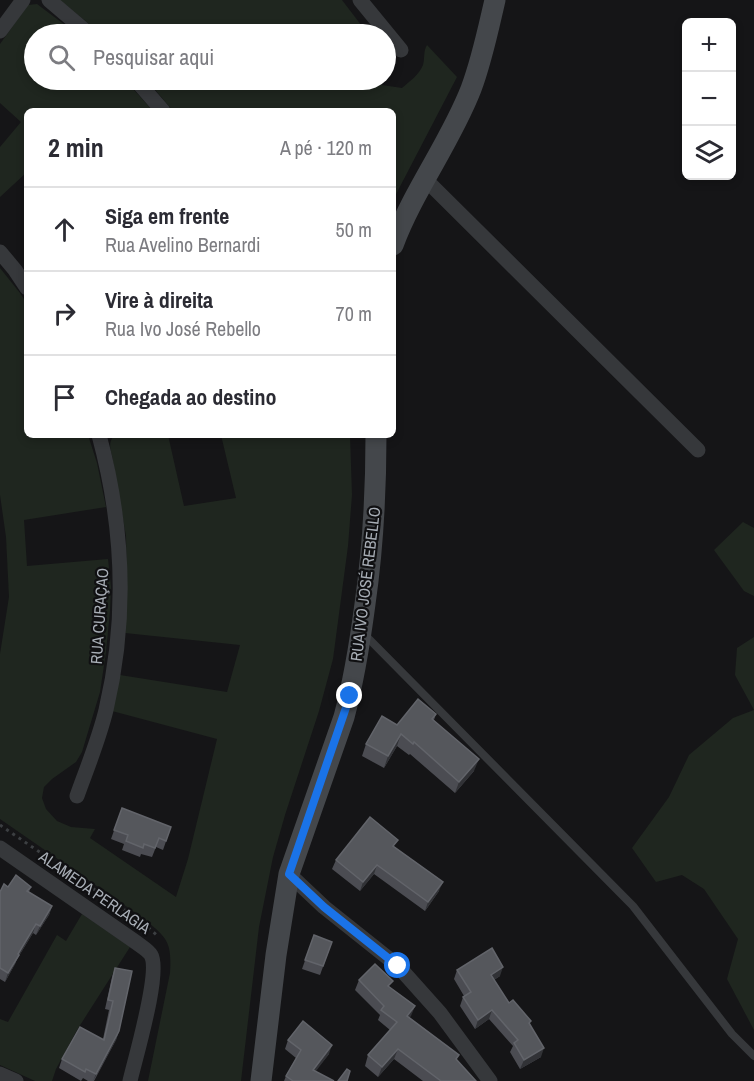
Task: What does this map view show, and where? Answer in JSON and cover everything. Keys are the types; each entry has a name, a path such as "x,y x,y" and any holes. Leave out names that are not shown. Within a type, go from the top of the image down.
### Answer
{"street":[{"path":"0,31 22,0"},
{"path":"49,0 77,24"},
{"path":"360,0 380,24"},
{"path":"396,238 470,90 495,0"},
{"path":"396,44 401,50"},
{"path":"145,90 160,108"},
{"path":"425,179 698,450"},
{"path":"0,252 24,284"},
{"name":"RUA CURAÇAO","path":"77,796 106,711 114,669 121,600 120,548 114,502 100,438"},
{"name":"RUA IVO JOSÉ REBELLO","path":"261,1081 276,955 289,874 344,717 362,632 374,527 376,438"},
{"name":"ALAMEDA PERLAGIA","path":"1,851 137,942 151,955 154,970 150,998 130,1081"},
{"path":"289,874 324,907 398,966 440,1013 490,1081"},
{"path":"0,1074 16,1081"}],"lane":[{"path":"362,632 633,906 732,1034 754,1056"}],"shaded area":[{"path":"60,0 342,0 360,24 89,24"},
{"path":"37,4 64,24 24,24 24,90 134,90 150,108 24,108 24,175 0,197 0,147 21,122 0,103 0,44 28,5"},
{"path":"427,45 457,77 396,194 396,108 170,108 155,90 396,90 396,87 402,88 414,78 421,69"},
{"path":"0,268 24,299 24,438 89,438 97,463 106,507 24,520 27,566 108,559 111,587 100,692 82,752 76,762 44,787 42,798 46,809 57,821 71,827 95,829 90,838 176,897 188,859 217,739 112,711 120,675 227,692 240,645 125,633 126,536 111,440 113,438 169,438 184,506 236,498 222,438 350,438 352,495 348,546 333,659 273,857 259,927 241,1081 148,1081 170,973 170,954 166,941 143,918 0,819 0,654 9,597 6,537 0,495"},
{"path":"743,522 754,528 754,596 744,591 714,550"},
{"path":"754,637 754,710 735,675 737,648"},
{"path":"754,710 754,1030 727,979 738,939 704,889 682,875 656,882 632,848 669,797 689,755 733,718"},
{"path":"82,914 130,947 77,1030 52,1081 35,1081 0,1065 0,1019 8,1022 57,935 66,941"}],"building":[{"path":"418,699 436,714 432,719 479,759 459,782 414,742 413,744 401,734 388,756 366,744 382,716 397,725"},
{"path":"122,808 171,827 166,841 159,838 155,848 144,844 143,848 126,841 128,835 114,830"},
{"path":"370,817 398,840 393,846 443,882 428,902 377,865 363,882 336,860"},
{"path":"16,875 31,887 27,891 52,906 40,926 36,924 8,973 0,968 0,892 4,884 8,887"},
{"path":"314,935 332,942 323,966 305,960"},
{"path":"492,948 503,967 491,975 509,1003 513,1000 531,1021 529,1023 544,1048 524,1060 514,1043 518,1040 492,1010 478,1020 463,997 471,992 457,970"},
{"path":"375,964 393,981 388,986 415,1006 407,1016 459,1055 456,1059 476,1081 441,1081 398,1049 382,1067 368,1055 397,1022 381,1010 384,1006 359,980"},
{"path":"115,968 132,971 119,1031 96,1074 86,1069 85,1072 62,1059 80,1027 104,1040 113,1001 108,1000"},
{"path":"303,1021 332,1045 313,1070 334,1081 293,1081 286,1076 301,1050 288,1040"},
{"path":"347,1069 350,1071 347,1081 338,1081"}],"route":[{"path":"350,696 289,874 324,907 398,966"}]}
